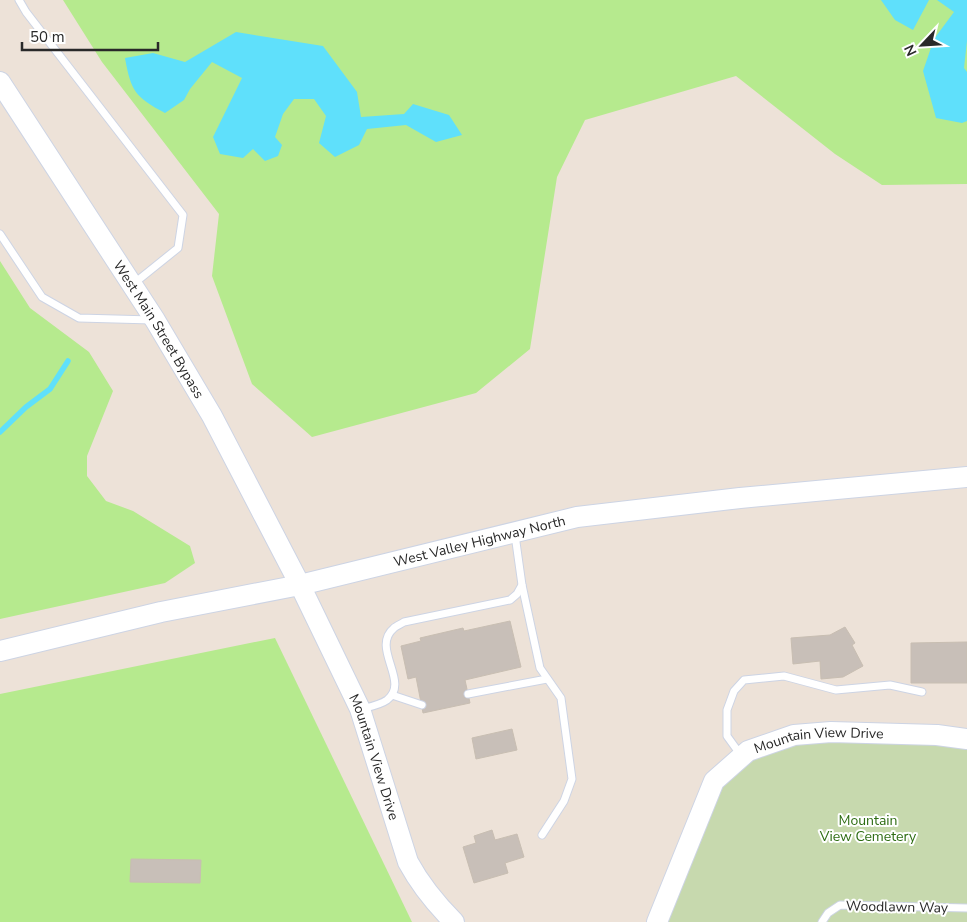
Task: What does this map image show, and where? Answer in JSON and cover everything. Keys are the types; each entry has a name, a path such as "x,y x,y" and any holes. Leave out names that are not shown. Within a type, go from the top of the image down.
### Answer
{"main road":[{"name":"West Main Street Bypass","path":"0,82 155,320 212,416 300,585"},
{"name":"West Valley Highway North","path":"0,651 161,612 300,585 577,517 750,497 967,478"},
{"name":"Mountain View Drive","path":"300,585 360,710 408,862 431,898 454,922"},
{"name":"Mountain View Drive","path":"657,922 714,781 748,751 794,735 831,732 937,735 967,739"}],"lane":[{"path":"19,0 26,12 183,215 178,248 132,285"},
{"path":"0,234 42,297 78,318 155,320"},
{"path":"514,532 522,585 540,668 561,698 572,779 564,801 542,835"},
{"path":"360,710 386,701 396,687 386,645 388,635 394,628 404,622 510,600 517,594 522,585"},
{"path":"742,756 727,736 728,710 734,691 744,680 784,676 836,690 890,685 922,692"},
{"path":"468,694 547,679"},
{"path":"392,695 422,705"},
{"name":"Woodlawn Way","path":"822,922 828,912 840,905 967,908"}],"green space":[{"path":"63,0 967,0 967,184 882,185 835,154 736,76 585,120 557,177 530,349 476,393 312,437 252,384 212,276 219,214 102,62"},
{"path":"0,261 30,308 89,352 113,391 87,456 87,476 106,501 133,511 190,546 195,563 165,583 0,619"},
{"path":"275,638 412,922 0,922 0,694"},
{"name":"Mountain View Cemetery","path":"794,735 967,739 967,922 657,922 714,781"}],"water":[{"path":"881,0 929,0 913,30 895,20"},
{"path":"937,0 967,0 967,41 964,68 967,72 967,121 962,123 936,118 923,71 934,39 954,12"},
{"path":"236,32 323,46 357,92 361,117 404,114 413,104 449,115 462,135 436,142 406,125 367,129 359,145 335,157 319,143 326,116 314,99 294,99 283,114 275,137 282,145 278,156 265,161 253,149 243,158 220,154 213,137 242,78 212,62 190,89 184,100 165,113 147,102 136,92 132,86 125,58 153,53 185,62"}],"building":[{"path":"510,621 521,667 465,680 470,703 423,713 416,677 408,679 401,646 421,641 420,638 463,628 464,631"},
{"path":"845,627 855,643 852,645 863,666 843,677 821,679 820,661 793,664 791,638 830,635"},
{"path":"967,642 967,683 911,683 911,643"},
{"path":"512,729 517,750 476,759 472,738"},
{"path":"492,830 495,840 517,834 524,857 505,863 508,873 474,883 463,847 476,843 474,836"},
{"path":"131,859 201,860 200,883 130,882"}],"waterway":[{"path":"0,432 26,407 50,389 68,361"}]}
